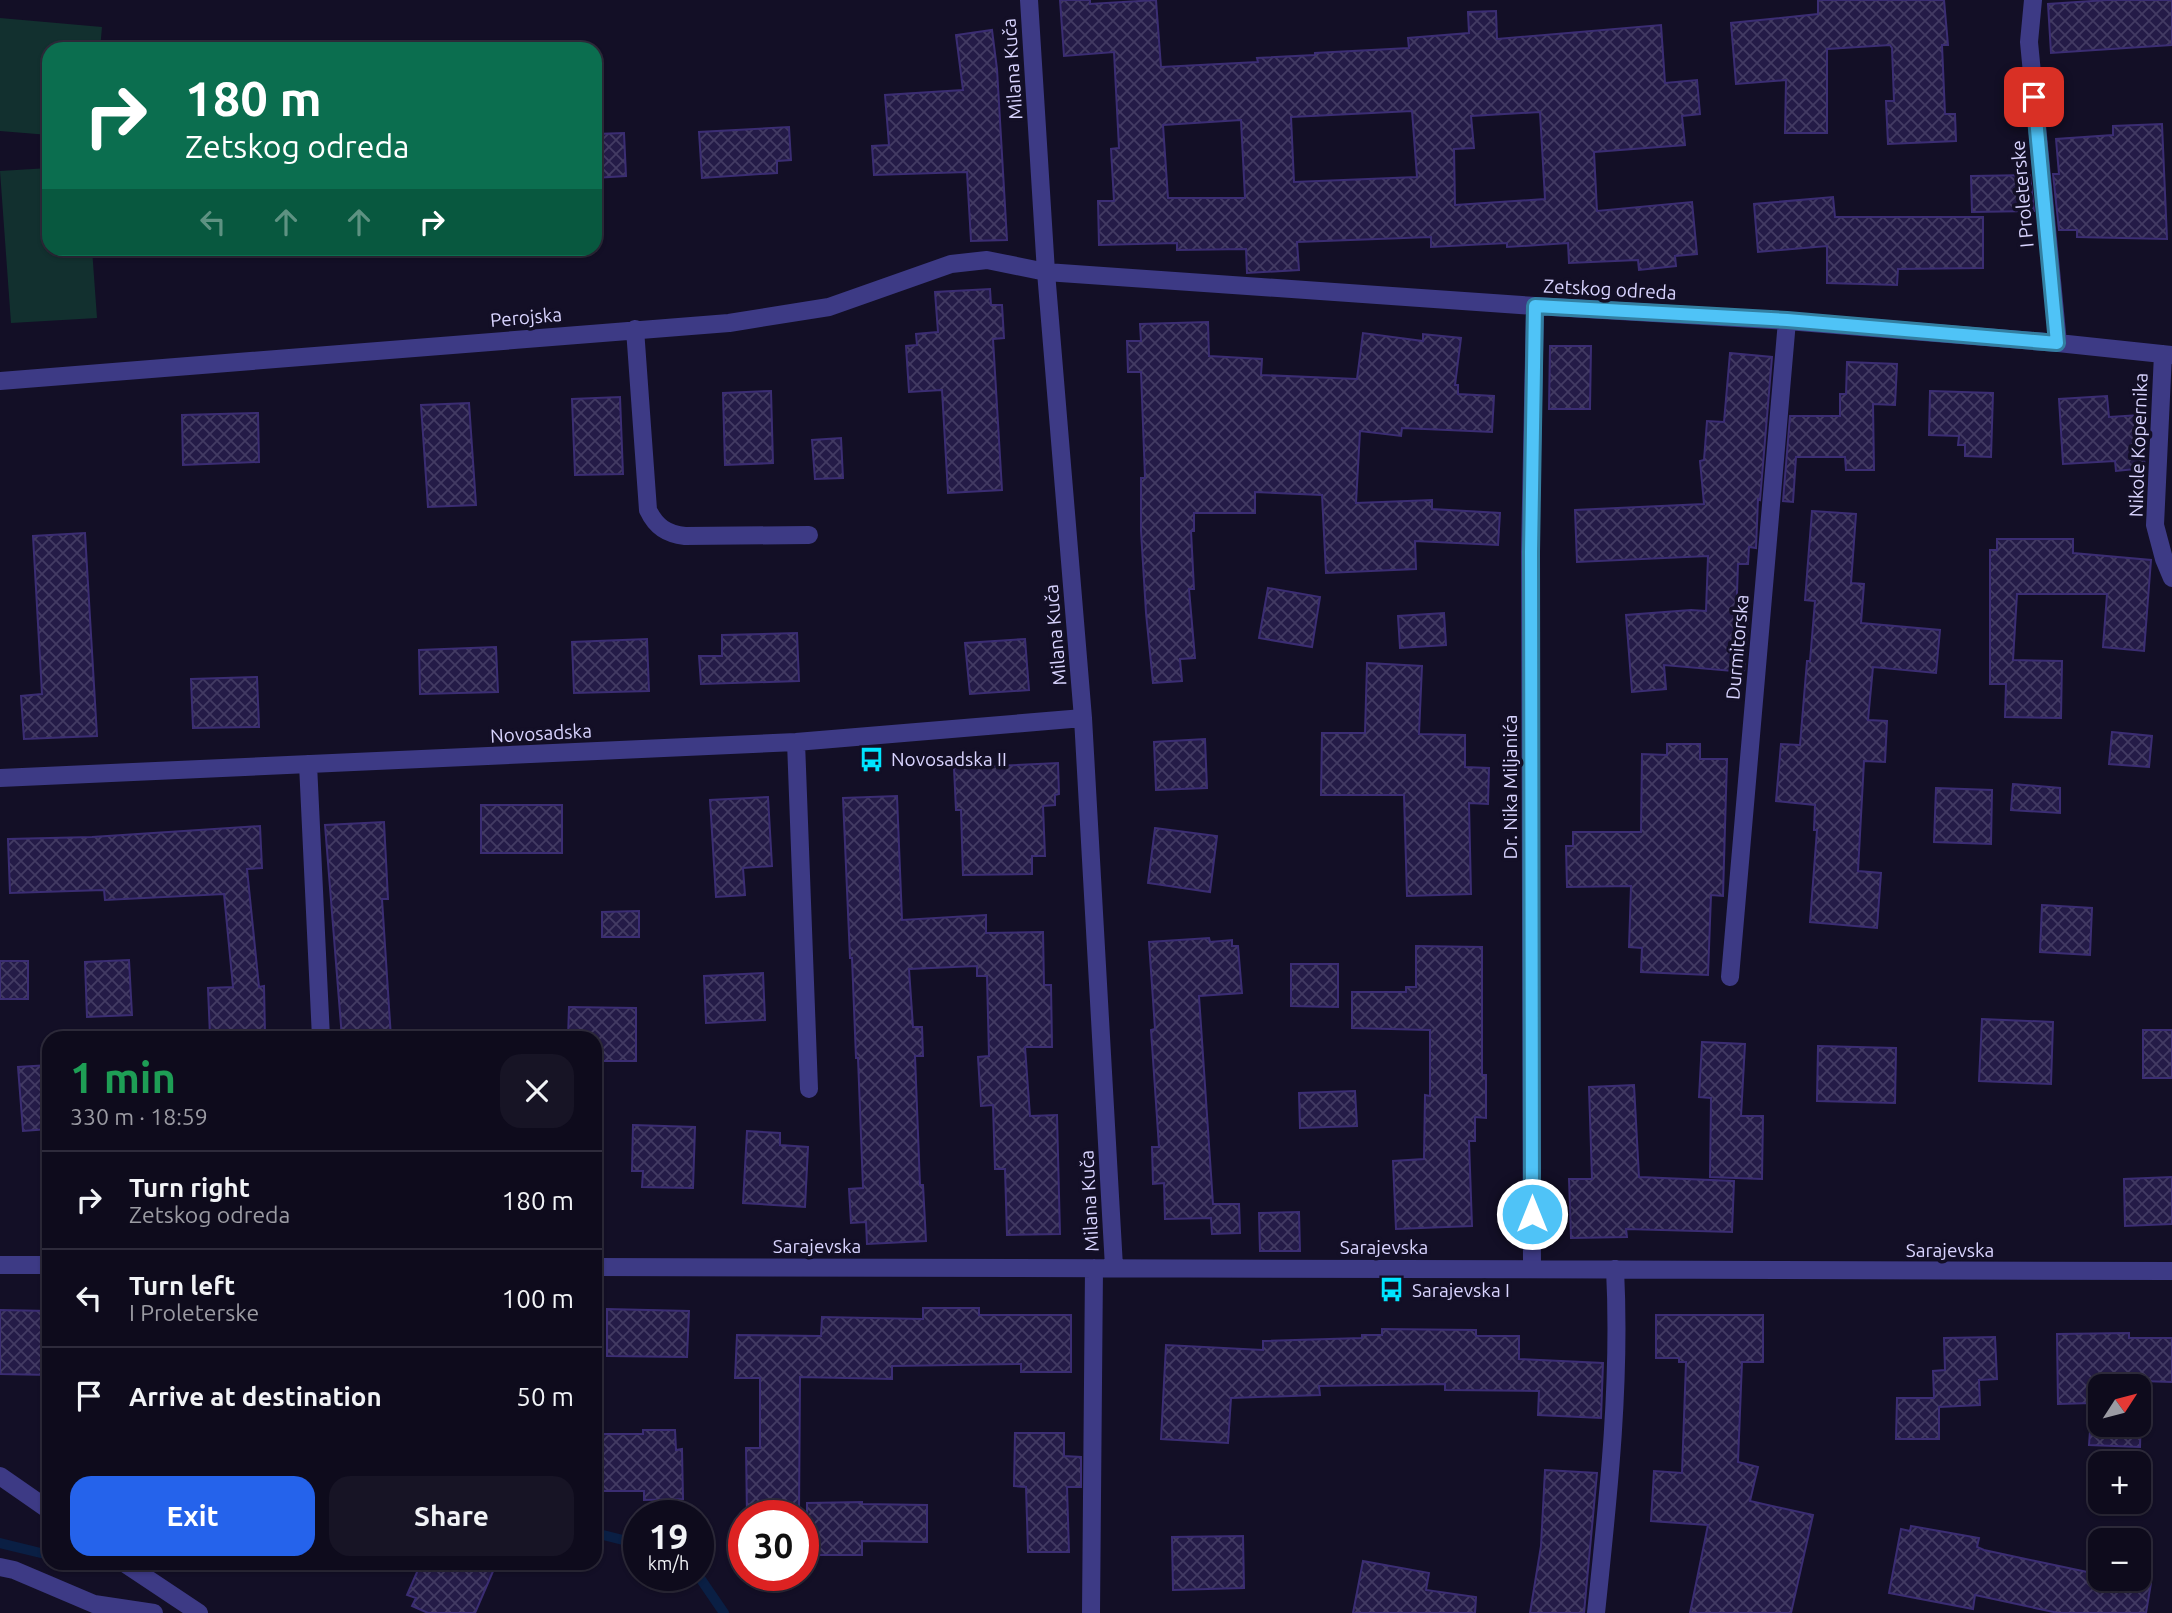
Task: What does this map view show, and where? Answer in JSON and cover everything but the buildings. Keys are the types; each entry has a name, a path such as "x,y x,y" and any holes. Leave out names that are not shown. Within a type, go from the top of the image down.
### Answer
{"street":[{"name":"Milana Kuča","path":"1029,0 1046,272 1083,718 1114,1267"},
{"name":"I Proleterske","path":"2033,0 2029,42 2057,343"},
{"name":"Perojska","path":"0,381 729,323 829,307 951,264 987,260 1046,272"},
{"name":"Zetskog odreda","path":"1046,272 1535,306 1787,320 2168,355"},
{"name":"Dr. Nika Miljanića","path":"1532,1268 1531,552 1535,306"},
{"name":"Durmitorska","path":"1730,977 1787,320"},
{"path":"635,329 648,510 659,527 670,534 685,536 809,536"},
{"name":"Nikole Kopernika","path":"2168,355 2155,525 2172,578"},
{"name":"Novosadska","path":"0,778 796,742 1083,718"},
{"path":"796,742 808,1089"},
{"path":"308,764 321,1031"},
{"path":"0,1265 42,1265"},
{"name":"Sarajevska","path":"602,1267 2172,1271"},
{"name":"Milana Kuča","path":"1091,1613 1094,1268"},
{"path":"1596,1613 1611,1467 1616,1353 1615,1269"},
{"path":"0,1476 42,1505"},
{"path":"0,1567 13,1570 93,1609 154,1613"},
{"path":"134,1570 199,1613"}],"green space":[{"path":"0,18 102,27 101,42 42,42 42,134 0,131"},
{"path":"42,168 42,256 93,256 97,318 11,323 0,171"}],"waterway":[{"path":"602,1535 623,1540"},
{"path":"0,1543 42,1553"},
{"path":"709,1591 724,1613"}],"place":[{"name":"Novosadska II","path":"871,759"},
{"name":"Sarajevska I","path":"1392,1290"}],"route":[{"path":"1532,1214 1531,552 1535,306 1787,320 2057,343 2034,97"}]}
